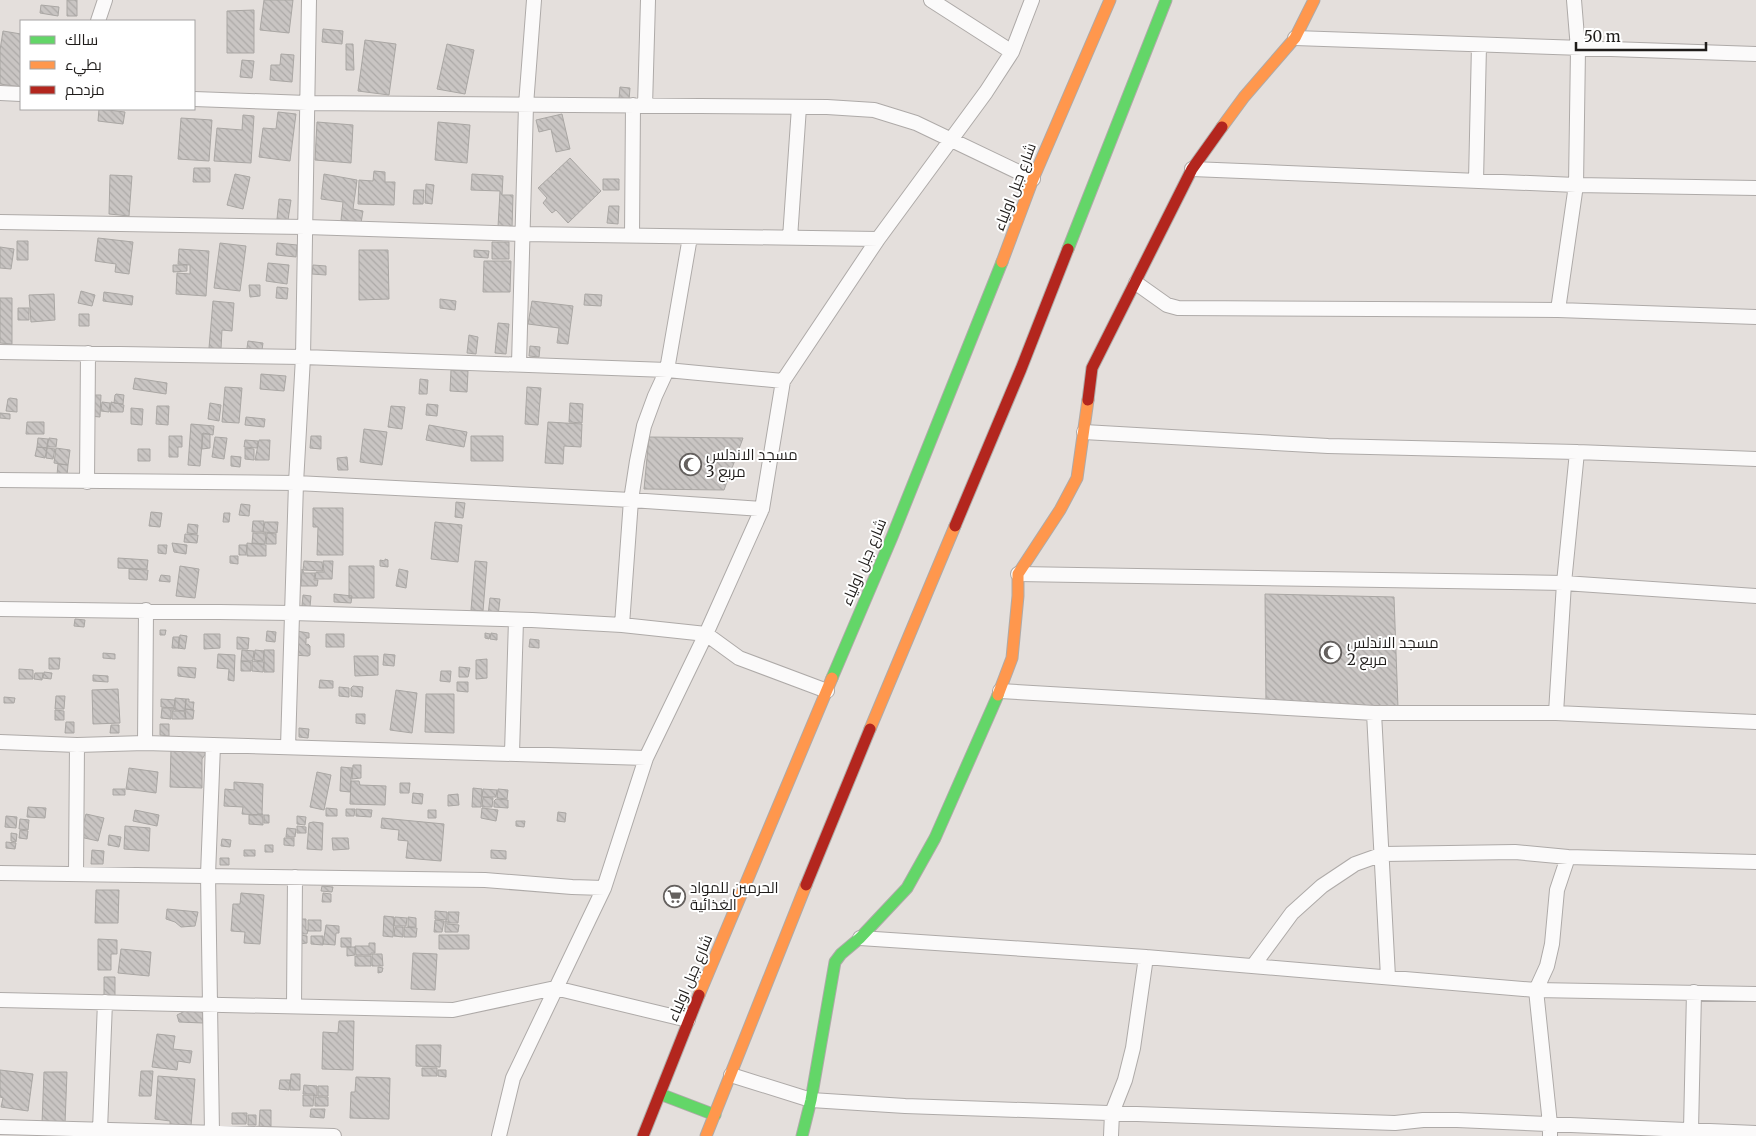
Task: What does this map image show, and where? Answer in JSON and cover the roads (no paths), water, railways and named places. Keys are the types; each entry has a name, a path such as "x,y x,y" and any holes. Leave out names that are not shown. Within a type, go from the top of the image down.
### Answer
{"main road":[{"name":"شارع جبل اولياء","path":"644,1136 688,1020 892,537 1010,242 1033,179 1110,0"},
{"path":"706,1136 756,1007 858,757 1021,369 1127,95 1166,0"},
{"path":"802,1136 811,1100 835,962 907,888 935,838 1000,691 1012,658 1018,596 1018,574 1060,510 1077,478 1092,368 1192,169 1244,97 1295,38 1314,0"},
{"path":"660,1094 715,1116"}],"street":[{"path":"98,20 105,0"},
{"path":"288,747 296,483 303,357 309,0"},
{"path":"519,364 526,105 534,0"},
{"path":"632,236 639,106 648,0"},
{"path":"931,0 1012,52"},
{"path":"499,1136 513,1078 604,888 646,758 706,634 762,509 783,381 878,239 986,92 1012,52 1032,0"},
{"path":"1558,310 1576,185 1578,49 1574,0"},
{"path":"1295,38 1756,54"},
{"path":"1476,181 1479,45"},
{"path":"0,93 20,94"},
{"path":"195,99 307,103 799,107 874,110 916,123 1033,179"},
{"path":"790,238 799,107"},
{"path":"1192,169 1576,185 1756,188"},
{"path":"0,222 306,227 523,234 878,239"},
{"path":"622,625 631,500 644,426 655,396 668,370 690,237"},
{"path":"1136,283 1167,305 1178,308 1558,310 1756,317"},
{"path":"0,352 303,357 519,364 668,370 783,381"},
{"path":"87,482 88,353"},
{"path":"1084,432 1328,446 1577,452 1756,459"},
{"path":"1556,713 1564,583 1577,452"},
{"path":"0,480 296,483 631,500 762,509"},
{"path":"1018,574 1564,583 1756,596"},
{"path":"0,609 292,613 622,625 706,634 738,658 827,691"},
{"path":"145,743 146,610"},
{"path":"512,752 516,620"},
{"path":"1000,691 1374,713 1556,713 1756,722"},
{"path":"1374,713 1383,854 1388,977"},
{"path":"0,742 77,745 145,743 512,752 646,758"},
{"path":"76,874 77,745"},
{"path":"212,1133 208,875 214,745"},
{"path":"1253,966 1292,913 1322,886 1355,864 1383,854 1515,852 1568,857 1756,862"},
{"path":"1550,1130 1536,990 1547,966 1552,944 1557,890 1568,857"},
{"path":"0,873 486,880 572,888 604,888"},
{"path":"294,1006 295,877"},
{"path":"860,938 1253,966 1536,990 1756,994"},
{"path":"1111,1136 1112,1113 1125,1080 1133,1048 1146,958"},
{"path":"0,1000 453,1010 555,988 688,1020"},
{"path":"1691,1130 1694,992"},
{"path":"100,1130 105,1002"},
{"path":"731,1075 811,1100 905,1106 1112,1113 1395,1130 1423,1120 1457,1120 1550,1130 1691,1130 1756,1133"},
{"path":"0,1127 61,1133 100,1130 334,1136"}],"place":[{"name":"مسجد الاندلس مربع 3","path":"690,464"},
{"name":"مسجد الاندلس مربع 2","path":"1331,652"},
{"name":"الحرمين للمواد الغذائية","path":"674,897"}]}
